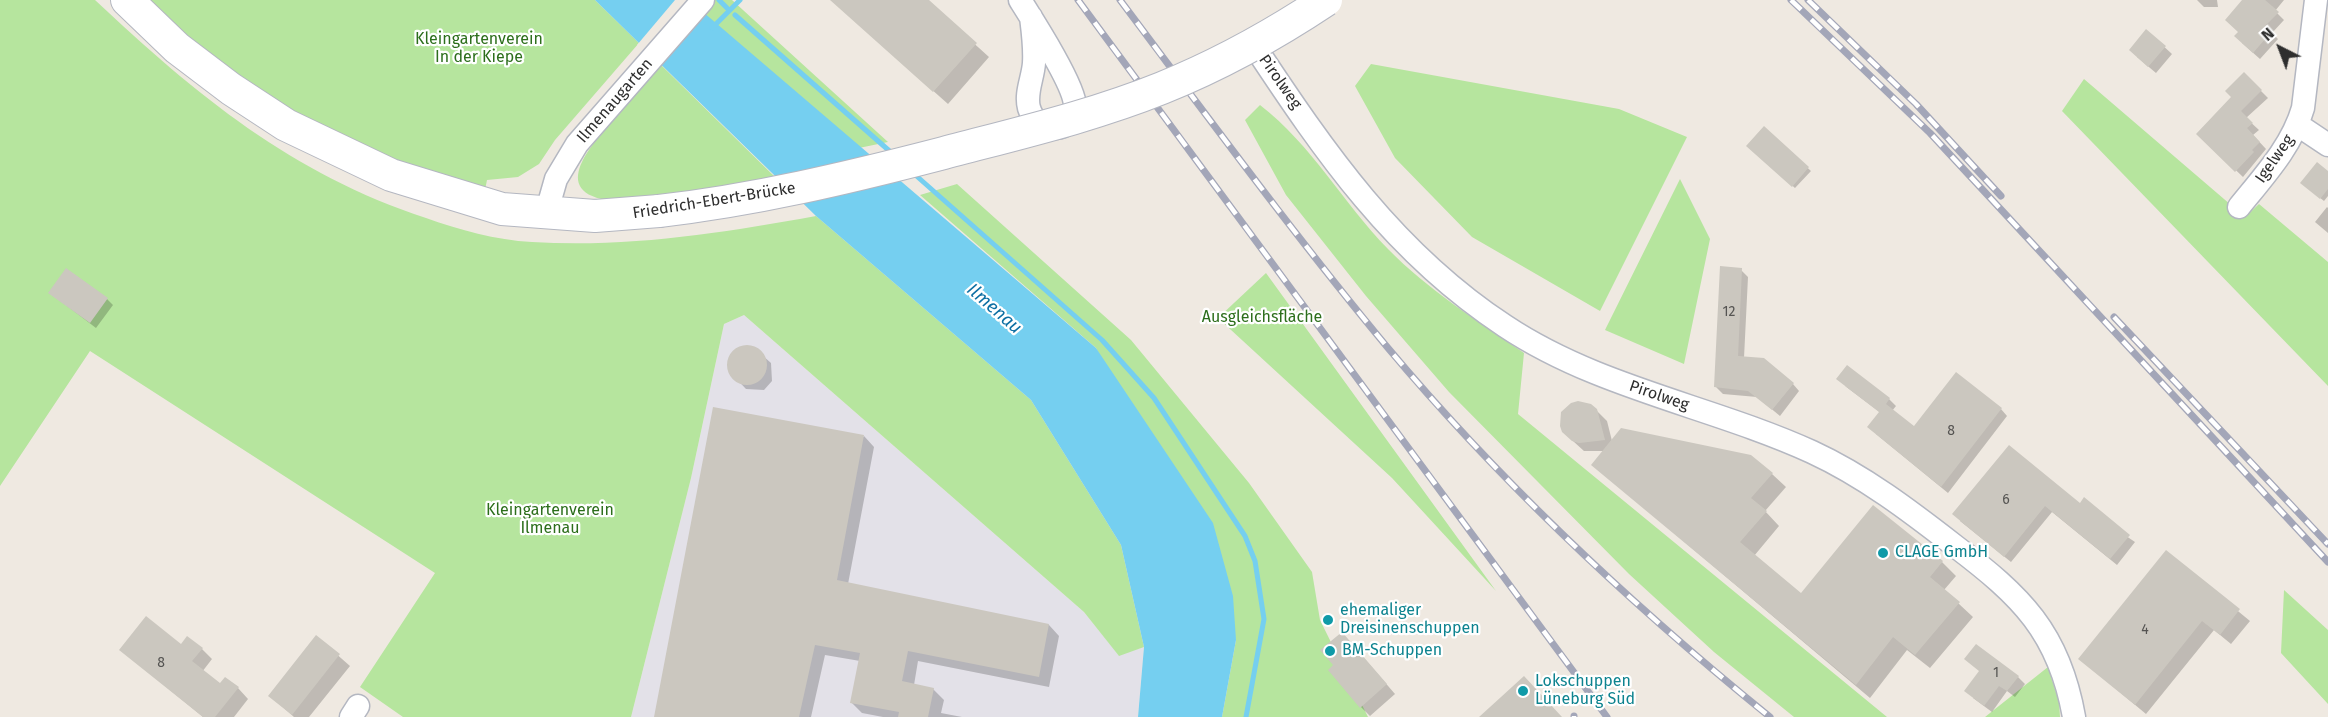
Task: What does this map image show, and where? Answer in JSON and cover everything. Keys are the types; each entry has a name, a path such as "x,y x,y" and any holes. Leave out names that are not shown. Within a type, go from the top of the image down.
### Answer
{"main road":[{"name":"Friedrich-Ebert-Brücke","path":"126,0 177,48 231,89 286,125 319,143 409,181 502,209 595,216 659,211 739,200 828,183 1069,120 1162,88 1253,44 1326,0"}],"street":[{"name":"Ilmenaugarten","path":"546,214 556,178 576,144 703,0"},
{"name":"Igelweg","path":"2239,207 2284,150 2298,125 2303,108 2316,0"},
{"name":"Pirolweg","path":"1253,44 1370,209 1417,258 1459,295 1508,328 1604,376 1773,436 1825,459 1874,486 2000,580 2032,615 2044,631 2061,669 2074,717"},
{"path":"2298,125 2328,145"}],"shaded area":[{"path":"744,315 1084,612 1119,655 1144,647 1138,717 631,717 691,478 724,324"}],"green space":[{"name":"Kleingartenverein Ilmenau","path":"0,0 95,0 170,68 248,128 289,155 377,200 426,218 491,237 518,241 568,243 639,241 746,228 816,216 1031,400 1121,545 1144,647 1119,656 1084,612 744,315 724,324 691,478 631,717 403,717 360,687 435,573 90,351 0,486"},
{"name":"Kleingartenverein In der Kiepe","path":"146,0 595,0 639,43 555,140 539,164 518,177 487,180 485,190 409,169 313,127 203,54"},
{"path":"687,0 732,0 888,142 854,149"},
{"path":"1371,64 1619,109 1687,137 1600,311 1472,237 1395,158 1355,86"},
{"path":"661,65 777,179 718,190 607,200 589,194 580,186 578,174 590,149"},
{"path":"2084,79 2245,217 2259,204 2328,262 2328,386 2062,111"},
{"path":"1260,105 1296,138 1372,231 1403,264 1454,304 1524,353 1518,414 1887,717 1794,717 1714,652 1629,574 1449,392 1366,296 1286,195 1245,120"},
{"path":"1680,179 1710,239 1684,364 1605,330"},
{"path":"957,184 1131,340 1249,483 1312,572 1320,620 1368,717 1222,717 1236,640 1096,348 920,195"},
{"name":"Ausgleichsfläche","path":"1266,273 1496,591 1392,478 1218,318"},
{"path":"2284,590 2328,630 2328,704 2281,653"},
{"path":"2048,667 2059,702 2060,717 1985,717"}],"water":[{"name":"Ilmenau","path":"595,0 689,0 1096,348 1213,523 1233,596 1236,640 1222,717 1138,717 1144,647 1121,545 1031,400 816,216"}],"pier":[{"path":"675,0 693,0 659,67 637,45"}],"building":[{"path":"830,0 929,0 977,43 933,92"},
{"path":"2242,0 2265,0 2279,12 2266,25 2272,31 2253,53 2234,36 2238,32 2225,20"},
{"path":"2146,29 2166,46 2148,67 2129,50"},
{"path":"2244,72 2262,90 2241,111 2253,123 2247,128 2260,142 2235,172 2196,134 2231,97 2225,91"},
{"path":"1764,126 1809,167 1792,187 1746,146"},
{"path":"2317,162 2328,171 2328,189 2320,199 2300,183"},
{"path":"1720,266 1742,268 1738,356 1764,358 1794,383 1772,410 1748,391 1714,387"},
{"path":"66,268 108,298 90,323 48,293"},
{"path":"747,345 755,346 761,351 766,357 766,373 761,379 755,384 747,385 739,384 733,379 728,373 727,365 728,357 733,351 739,346"},
{"path":"1847,365 1890,398 1886,404 1914,426 1956,372 2002,408 1941,487 1867,427 1879,412 1836,379"},
{"path":"1578,401 1591,404 1597,409 1605,440 1579,443 1572,441 1562,432 1561,412 1571,403"},
{"path":"713,407 864,435 837,580 1049,624 1039,677 908,651 902,681 934,688 928,717 898,717 899,712 850,703 860,653 815,645 799,717 654,717"},
{"name":"CLAGE GmbH","path":"1621,428 1751,455 1773,473 1751,498 1767,511 1740,542 1801,593 1873,505 1943,561 1930,577 1960,602 1915,655 1893,637 1856,685 1591,465"},
{"path":"2009,445 2080,503 2084,497 2130,535 2110,559 2045,506 2004,557 1952,514"},
{"path":"2166,550 2240,609 2220,635 2202,621 2135,705 2078,659"},
{"path":"146,616 181,644 187,636 203,648 192,661 220,683 225,677 239,687 215,717 203,717 119,650"},
{"path":"1342,632 1387,684 1360,708 1328,670 1333,665 1320,650"},
{"path":"316,635 340,654 292,715 268,696"},
{"path":"1976,644 2019,676 2007,691 1999,686 1984,706 1964,691 1979,671 1964,659"},
{"name":"Lokschuppen Lüneburg Süd","path":"1524,676 1562,717 1479,717 1501,697"}],"waterway":[{"path":"719,0 727,8"},
{"path":"712,28 740,0"},
{"path":"735,15 894,155"},
{"path":"912,172 1102,340 1154,398 1245,536 1255,561 1264,619 1246,717"}],"railway":[{"path":"1078,0 1607,717"},
{"path":"1120,0 1319,262 1388,348 1432,398 1570,542 1669,632 1770,717"},
{"path":"1791,0 1930,133 2328,562"},
{"path":"1808,0 1916,104 2001,196"},
{"path":"2114,317 2328,544"}],"place":[{"name":"CLAGE GmbH","path":"1883,553"},
{"name":"ehemaliger Dreisinenschuppen","path":"1328,620"},
{"name":"BM-Schuppen","path":"1330,651"},
{"name":"Lokschuppen Lüneburg Süd","path":"1523,691"}]}
